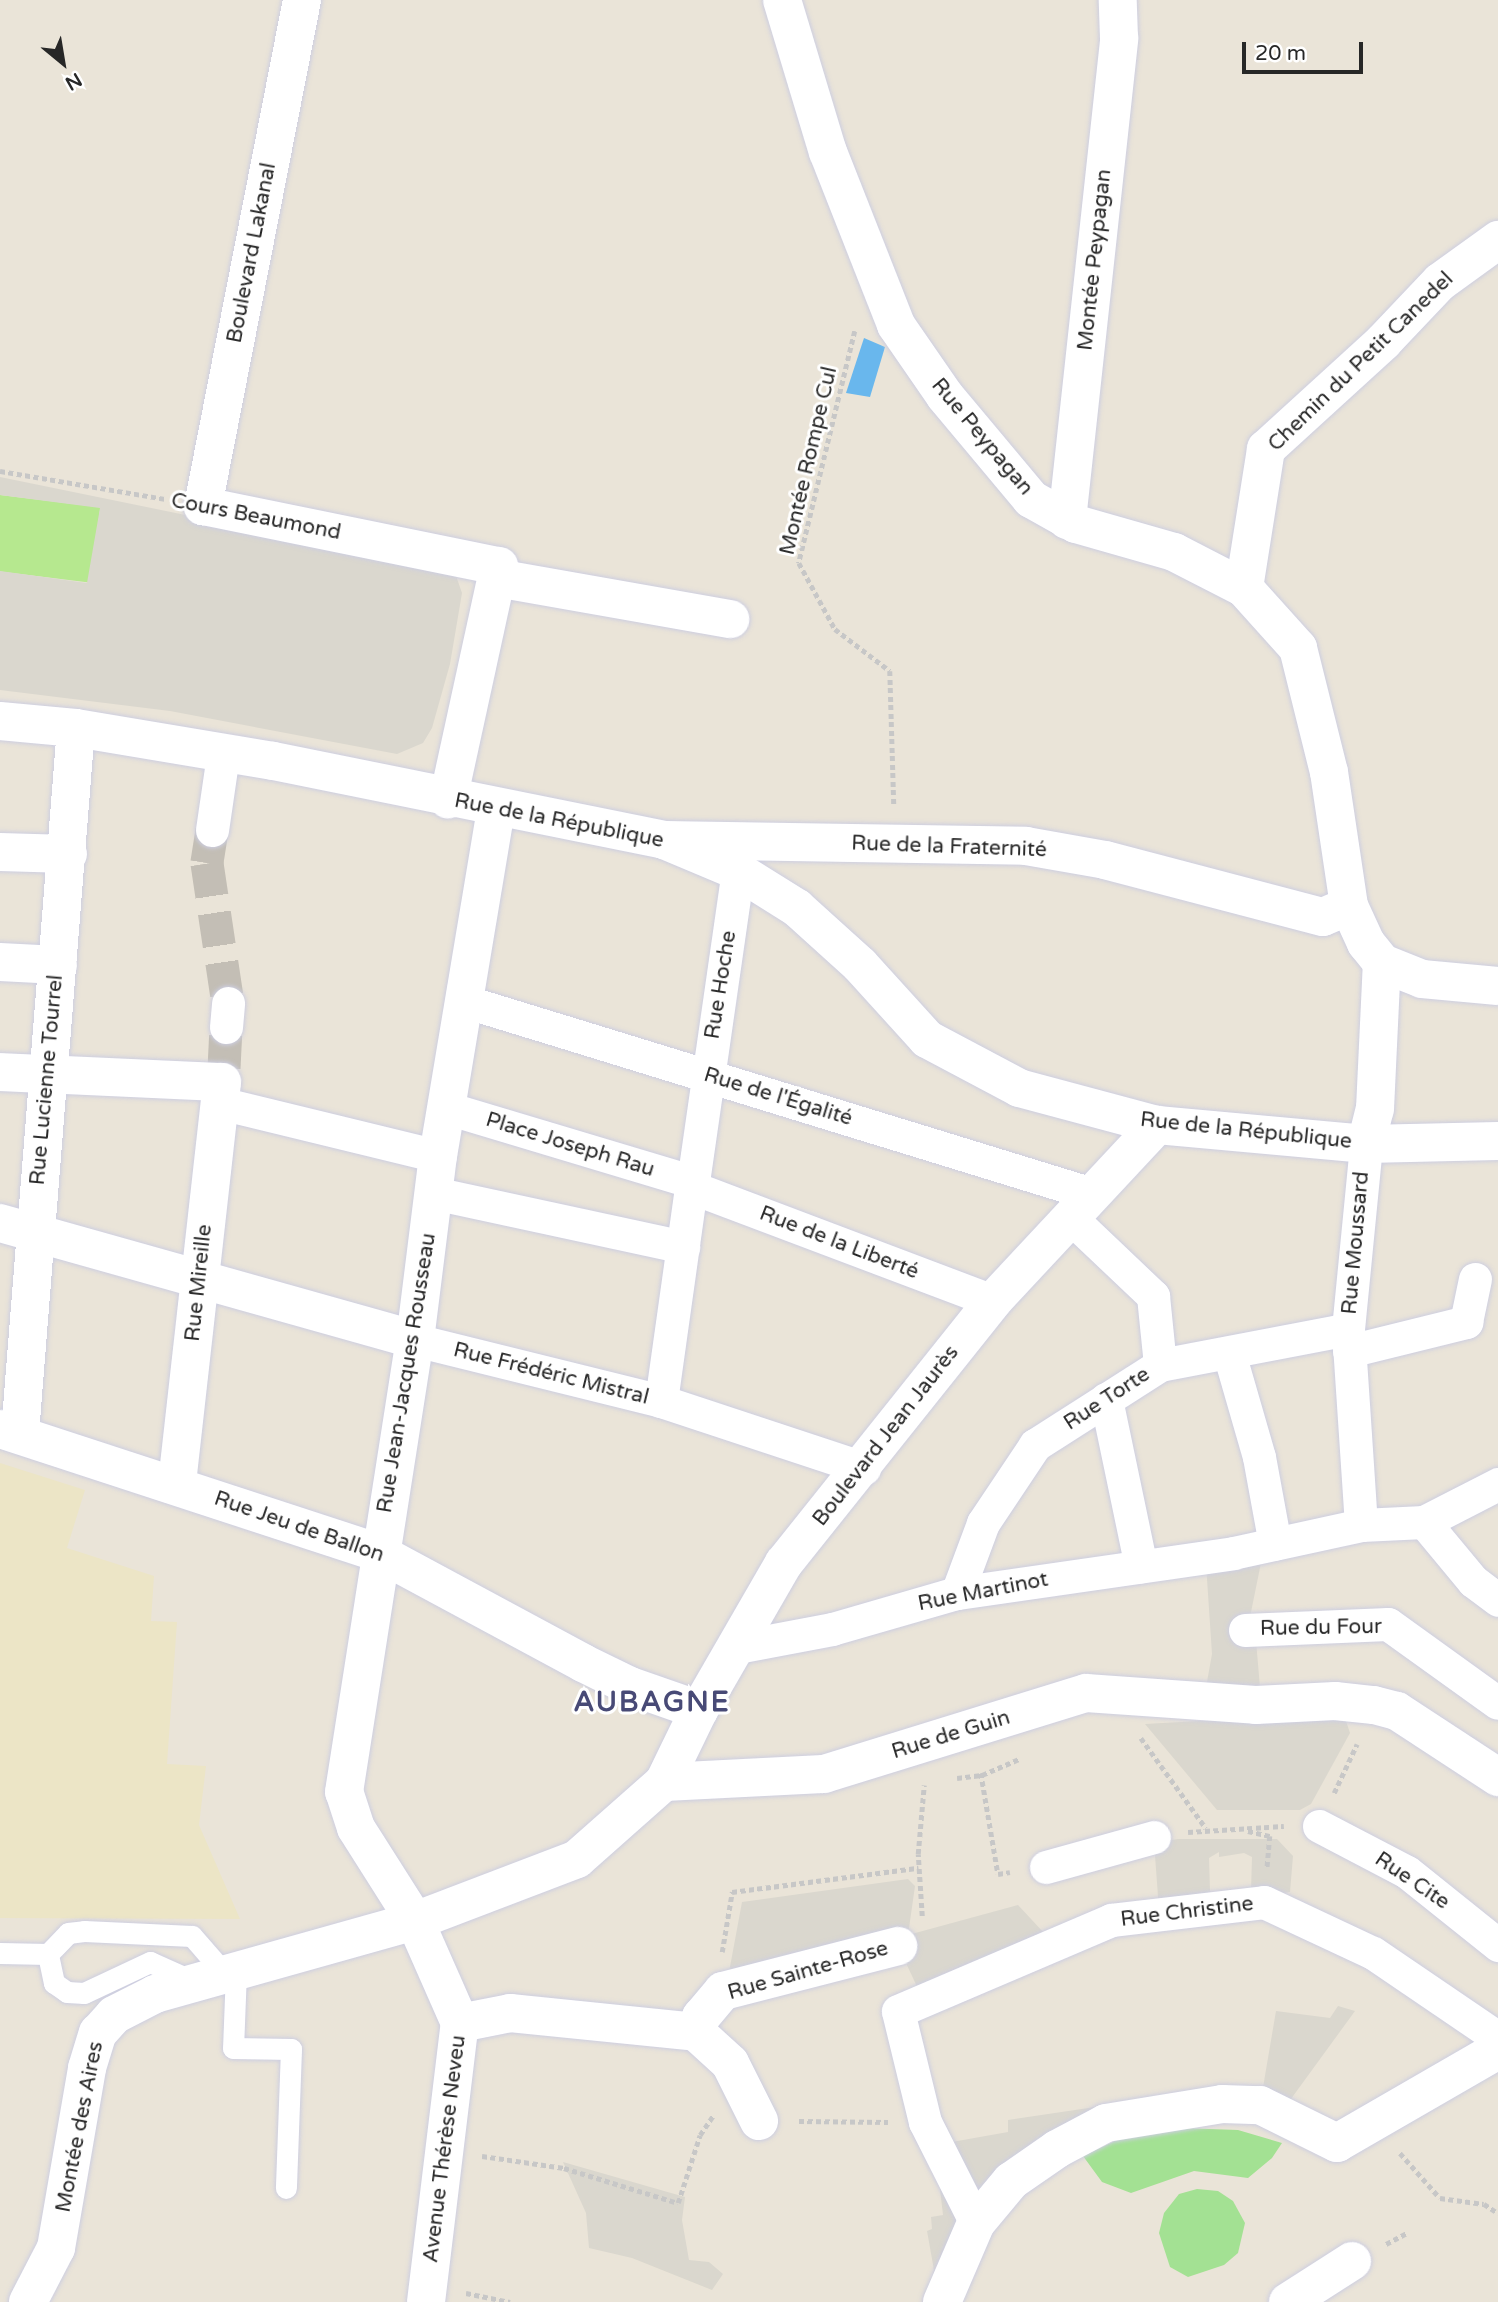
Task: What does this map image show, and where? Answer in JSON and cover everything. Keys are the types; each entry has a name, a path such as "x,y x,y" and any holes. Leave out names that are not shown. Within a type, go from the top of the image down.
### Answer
{"street":[{"name":"Boulevard Lakanal","path":"203,506 302,0"},
{"name":"Rue Peypagan","path":"782,0 828,152 896,326 945,396 1031,499 1067,520 1174,552 1244,588 1298,649 1329,772 1349,906 1366,943 1382,962"},
{"name":"Montée Peypagan","path":"1067,520 1119,38 1118,0"},
{"name":"Chemin du Petit Canedel","path":"1244,588 1266,449 1383,342 1440,282 1498,240"},
{"name":"Cours Beaumond","path":"203,506 499,566 497,578 730,619"},
{"path":"448,799 497,578"},
{"name":"Rue de la République","path":"0,721 76,727 664,840 738,871 797,908 860,965 927,1039 1019,1088 1157,1125 1366,1144 1498,1141"},
{"name":"Rue Lucienne Tourrel","path":"7,1434 17,1227 48,1073 68,853 76,727"},
{"path":"212,831 223,755"},
{"name":"Rue Jean-Jacques Rousseau","path":"415,1921 356,1828 344,1792 379,1553 415,1340 438,1156 496,809"},
{"name":"Rue de la Fraternité","path":"664,840 1026,846 1105,860 1323,917 1349,906"},
{"path":"0,852 68,853"},
{"name":"Rue Hoche","path":"661,1401 738,871"},
{"path":"0,962 58,965"},
{"path":"1382,962 1422,979 1498,986"},
{"name":"Rue Moussard","path":"1362,1525 1349,1340 1366,1144 1375,1109 1382,962"},
{"name":"Rue de l'Égalité","path":"464,1001 707,1075 1082,1207"},
{"path":"0,1072 222,1084 438,1156"},
{"name":"Rue Mireille","path":"177,1484 222,1084"},
{"name":"Place Joseph Rau","path":"447,1108 692,1185"},
{"name":"Boulevard Jean Jaurès","path":"664,1782 699,1710 784,1563 864,1468 993,1301 1157,1125"},
{"name":"Rue de la Liberté","path":"692,1185 993,1301"},
{"path":"434,1193 683,1247"},
{"path":"1082,1207 1153,1296 1160,1365"},
{"name":"Rue Frédéric Mistral","path":"17,1227 198,1282 415,1340 661,1401 864,1468"},
{"name":"Rue Torte","path":"957,1593 983,1523 1035,1445 1160,1365 1229,1353 1349,1340 1466,1322 1475,1279"},
{"path":"1229,1353 1259,1457 1275,1544"},
{"path":"1106,1399 1141,1566"},
{"name":"Rue Jeu de Ballon","path":"7,1434 177,1484 379,1553 595,1669 699,1710"},
{"path":"1498,1484 1423,1522 1473,1581 1498,1600"},
{"name":"Rue Martinot","path":"737,1647 832,1629 957,1593 1233,1553 1362,1525 1423,1522"},
{"name":"Rue du Four","path":"1245,1630 1388,1624 1498,1703"},
{"name":"Rue de Guin","path":"664,1782 824,1774 1086,1693 1238,1704 1374,1704"},
{"path":"1374,1704 1397,1711 1498,1777"},
{"name":"Montée des Aires","path":"28,2302 56,2248 87,2068 98,2033 114,2015 155,1994 415,1921 577,1859 664,1782"},
{"name":"Rue Cite","path":"1320,1826 1407,1872 1498,1945"},
{"path":"1046,1867 1154,1837"},
{"name":"Rue Christine","path":"925,2122 898,2011 1111,1920 1264,1902 1373,1953 1498,2038"},
{"name":"Avenue Thérèse Neveu","path":"415,1921 460,2024 426,2302"},
{"name":"Rue Sainte-Rose","path":"696,2032 701,2017 723,1992 911,1938"},
{"path":"460,2024 510,2013 696,2032 730,2063 759,2121"},
{"path":"942,2302 976,2224 1011,2182 1057,2149 1106,2123 1222,2104 1260,2105 1336,2143 1374,2124 1498,2050"},
{"path":"925,2122 976,2224"},
{"path":"1288,2302 1352,2261"}],"lane":[{"path":"0,1954 48,1954 68,1933 84,1931 192,1936 219,1976 233,2048 290,2049 286,2188"},
{"path":"48,1954 54,1983 67,1992 84,1993 150,1962 219,1976"}],"path":[{"name":"Montée Rompe Cul","path":"856,328 799,564 835,629 890,671 895,844"},
{"name":"Cours Beaumond","path":"0,471 203,506"},
{"path":"1109,1695 1206,1828 1265,1827"},
{"path":"1320,1826 1374,1704"},
{"path":"911,1938 928,1743"},
{"path":"1244,1829 1270,1836 1264,1902"},
{"path":"732,1892 918,1868"},
{"path":"478,2169 479,2155 564,2168 678,2203 700,2135 738,2080"},
{"path":"759,2121 925,2122"},
{"path":"1374,2124 1440,2199 1484,2204 1498,2213"},
{"path":"468,2280 466,2293 510,2302"}],"shaded area":[{"path":"0,477 454,570 462,593 450,664 432,728 423,743 397,754 170,711 0,690 0,571 87,583 100,508 0,495"},
{"path":"0,1463 85,1490 67,1548 154,1576 151,1621 177,1622 167,1764 206,1766 199,1825 240,1919 0,1918"},
{"path":"1263,1553 1250,1617 1255,1629 1261,1699 1205,1693 1212,1654 1206,1564"},
{"path":"1329,1714 1345,1718 1350,1733 1311,1804 1300,1810 1217,1810 1145,1724"},
{"path":"1179,1839 1277,1839 1293,1856 1290,1892 1159,1910 1154,1842","holes":["1219,1852 1219,1857 1244,1853 1252,1857 1251,1891 1213,1894 1210,1891 1209,1858"]},
{"path":"908,1879 915,1886 908,1935 1018,1905 1045,1934 920,1993 898,1946 727,1983 742,1902"},
{"path":"1338,2006 1355,2011 1288,2103 1260,2105 1276,2011 1330,2018"},
{"path":"1102,2106 1057,2149 930,2286 934,2270 927,2231 932,2229 931,2217 943,2215 935,2145 1008,2132 1008,2120"},
{"path":"563,2162 685,2197 682,2220 689,2260 709,2262 723,2274 712,2290 632,2258 589,2248 586,2213"}],"green space":[{"path":"0,495 100,507 91,583 0,572"},
{"path":"1180,2128 1238,2130 1282,2143 1272,2158 1248,2178 1194,2171 1131,2193 1102,2182 1083,2156 1117,2140"},
{"path":"1197,2189 1218,2191 1233,2201 1245,2223 1238,2253 1224,2265 1188,2277 1170,2267 1159,2233 1164,2213 1179,2194"}],"water":[{"path":"864,338 885,347 870,397 846,393"}],"tunnel":[{"path":"212,830 207,863 228,1003"},
{"path":"224,1068 226,1027"}],"district":[{"name":"AUBAGNE","path":"652,1702"}]}
